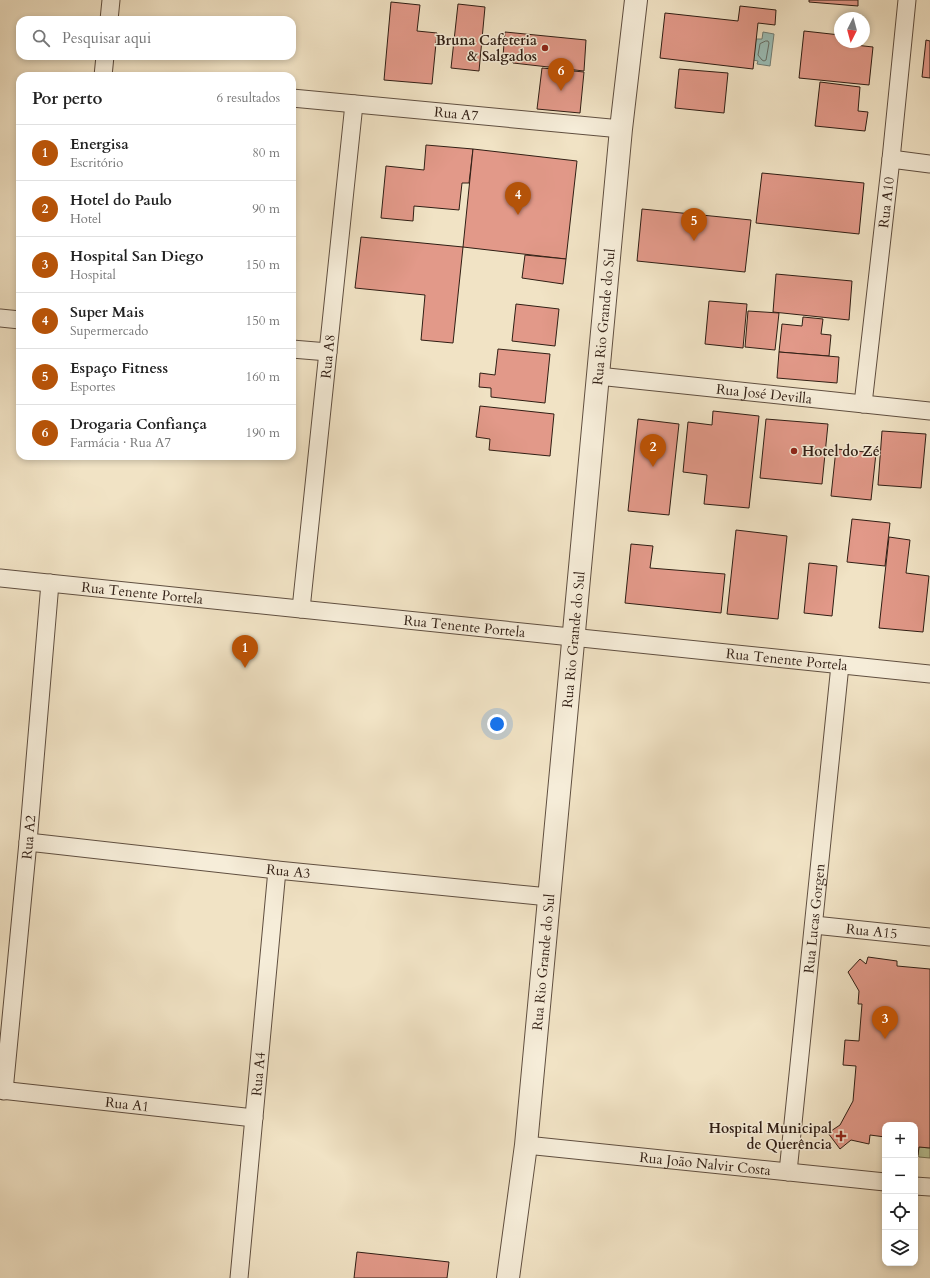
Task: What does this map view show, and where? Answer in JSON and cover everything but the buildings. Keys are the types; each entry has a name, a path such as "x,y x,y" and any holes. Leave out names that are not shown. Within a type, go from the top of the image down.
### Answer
{"street":[{"path":"109,16 111,0"},
{"name":"Rua Rio Grande do Sul","path":"508,1278 526,1145 621,129 636,0"},
{"name":"Rua A10","path":"863,404 907,0"},
{"path":"103,72 105,60"},
{"name":"Rua A7","path":"296,98 621,129"},
{"name":"Rua A8","path":"301,609 354,104"},
{"path":"890,159 930,164"},
{"path":"0,318 16,320"},
{"path":"296,348 328,352"},
{"name":"Rua José Devilla","path":"598,376 930,410"},
{"name":"Rua Tenente Portela","path":"0,578 930,674"},
{"name":"Rua A2","path":"2,1090 28,842 50,584"},
{"name":"Rua Lucas Gorgen","path":"788,1172 840,665"},
{"name":"Rua A3","path":"28,842 277,870 549,897"},
{"name":"Rua A4","path":"239,1278 277,870"},
{"name":"Rua A15","path":"814,925 930,937"},
{"name":"Rua A1","path":"2,1090 254,1118"},
{"name":"Rua João Nalvir Costa","path":"526,1145 882,1182"},
{"path":"918,1186 930,1187"}],"green space":[{"path":"919,1147 930,1148 930,1158 919,1157"}],"water":[{"path":"763,32 774,34 770,66 757,64 758,61 753,60 756,39 762,39"}],"place":[{"name":"Bruna Cafeteria & Salgados","path":"545,48"},
{"name":"Drogaria Confiança","path":"561,91"},
{"name":"Super Mais","path":"518,215"},
{"name":"Espaço Fitness","path":"694,241"},
{"name":"Hotel do Zé","path":"794,451"},
{"name":"Hotel do Paulo","path":"653,467"},
{"name":"Energisa","path":"245,668"},
{"name":"Hospital San Diego","path":"885,1039"},
{"name":"Hospital Municipal de Querência","path":"841,1136"}]}
